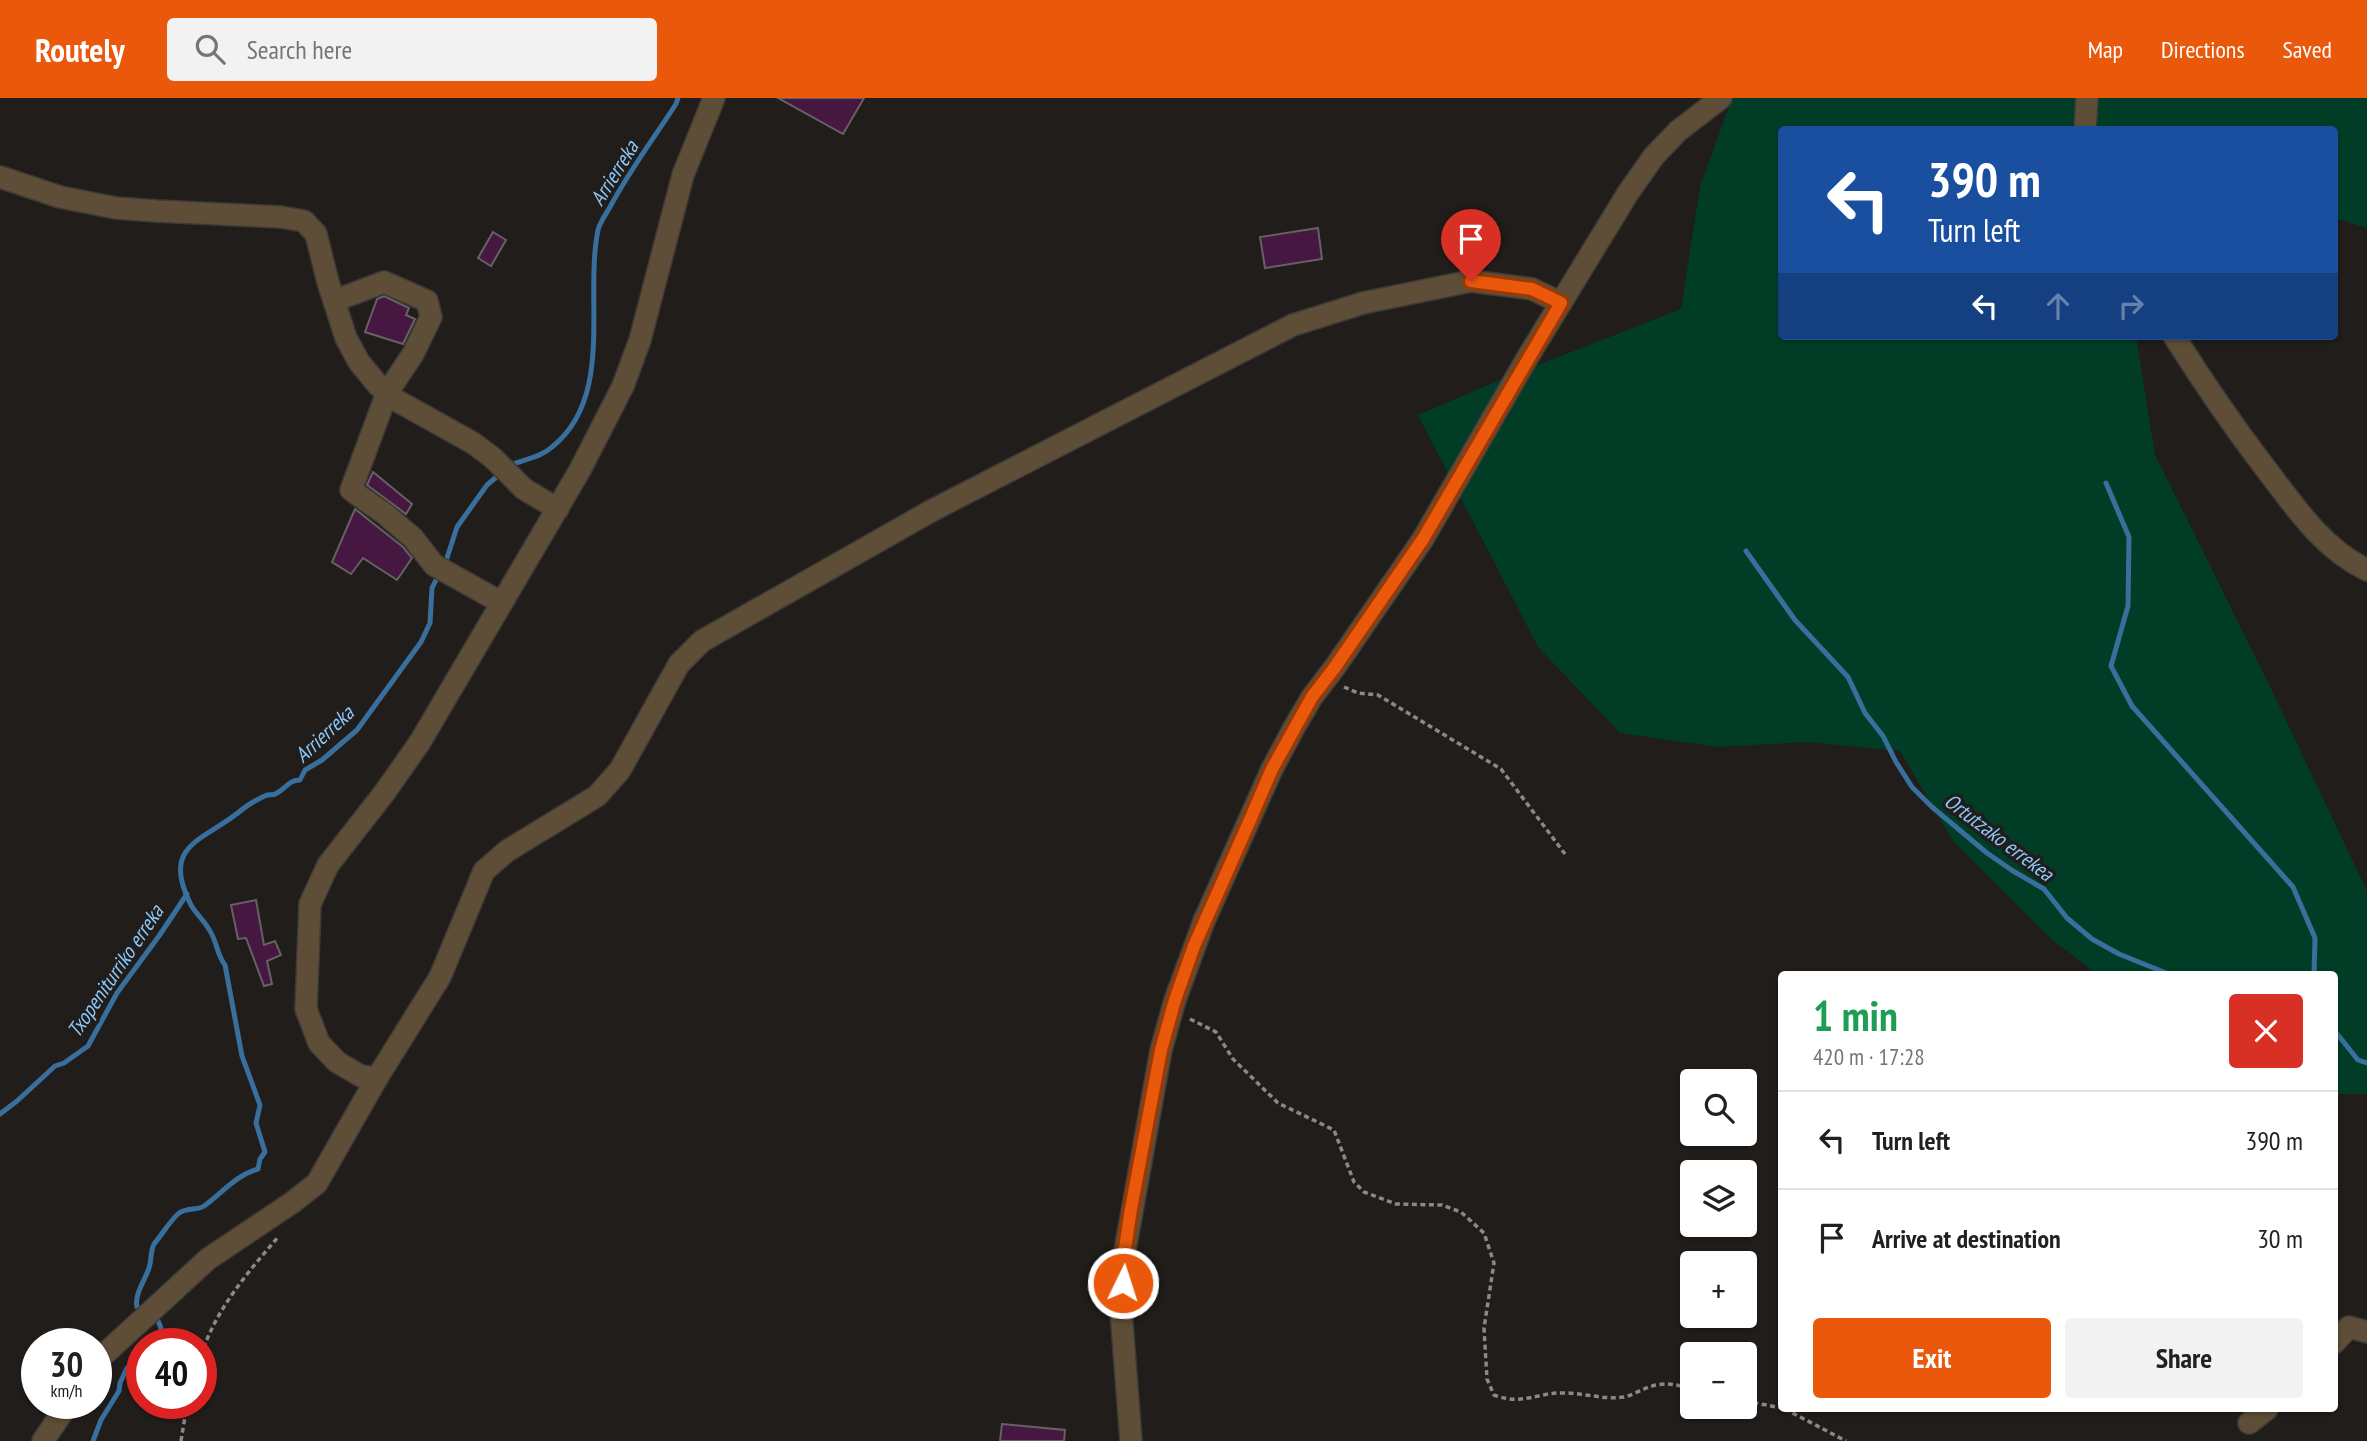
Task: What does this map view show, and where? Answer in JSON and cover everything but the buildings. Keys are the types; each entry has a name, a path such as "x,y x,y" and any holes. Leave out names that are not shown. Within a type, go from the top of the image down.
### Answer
{"street":[{"path":"377,1078 360,1076 337,1062 318,1043 306,1009 310,904 328,865 420,742 558,509 623,386 640,340 684,175 714,98"},
{"path":"1131,1441 1121,1311 1124,1255 1159,1063 1172,1010 1194,946 1272,769 1312,697 1423,539 1628,193 1654,156 1678,131 1721,98"},
{"path":"2085,126 2087,98"},
{"path":"0,177 60,197 116,208 281,217 304,221 316,234 346,338 359,362 377,385 413,411 473,443 493,458 524,489 558,509"},
{"path":"112,1347 208,1259 317,1183 377,1078 440,977 484,871 508,851 597,796 620,770 680,664 702,641 931,511 1293,325 1363,303 1471,281 1532,289 1561,303"},
{"path":"334,301 383,282 427,301 430,317 413,354 387,393 351,490 385,514 443,570 502,603"},
{"path":"2177,340 2228,419 2313,529 2346,560 2367,570"},
{"path":"2338,1339 2349,1327 2367,1332"},
{"path":"2249,1423 2263,1412"},
{"path":"43,1441 58,1419"}],"path":[{"path":"1326,678 1358,693 1378,695 1501,769 1564,854"},
{"path":"1172,1010 1216,1032 1233,1059 1278,1103 1334,1130 1354,1182 1364,1192 1396,1204 1442,1205 1461,1212 1484,1233 1494,1263 1484,1328 1487,1379 1494,1395 1507,1400 1562,1393 1625,1397 1654,1385 1672,1383 1680,1385"},
{"path":"211,1328 225,1305 283,1232"},
{"path":"1757,1403 1778,1407"},
{"path":"1791,1412 1846,1441"},
{"path":"181,1441 185,1419"}],"green space":[{"path":"1732,98 2367,98 2367,228 2338,219 2338,126 1778,126 1778,340 2137,340 2155,455 2264,674 2367,891 2367,1094 2338,1094 2338,971 2093,971 2050,938 1953,841 1900,751 1808,742 1719,747 1620,733 1538,647 1418,415 1681,309 1700,187"}],"waterway":[{"name":"Arrierreka","path":"509,466 542,454 552,447 571,426 584,402 591,375 595,257 599,227 625,180 678,98"},
{"name":"Arrierreka","path":"445,564 457,527 487,485 501,473"},
{"path":"2106,483 2129,537 2128,606 2111,666 2132,706 2293,887 2315,938 2314,971"},
{"name":"Ortutzako errekea","path":"1746,551 1795,620 1848,677 1865,713 1883,736 1912,787 1987,853 2044,889 2067,918 2092,939 2119,954 2161,971"},
{"name":"Arrierreka","path":"146,1309 137,1307 136,1302 149,1268 154,1244 181,1212 204,1206 236,1180 258,1169 265,1152 256,1123 260,1105 242,1056 225,965 212,935 191,905 183,885 180,869 183,857 200,838 249,805 300,780 305,770 322,760 357,730 421,642 430,623 432,588 440,572"},
{"name":"Txopeniturriko erreka","path":"0,1114 55,1066 88,1046 117,993 187,894"},
{"name":"Ortutzako errekea","path":"2338,1035 2358,1060 2367,1063"},
{"name":"Arrierreka","path":"154,1315 161,1328"},
{"name":"Arrierreka","path":"93,1441 101,1420 119,1391 126,1370"}],"route":[{"path":"1123,1283 1131,1209 1161,1050 1175,1000 1194,946 1272,769 1312,697 1423,539 1561,303 1532,289 1471,281"}]}
